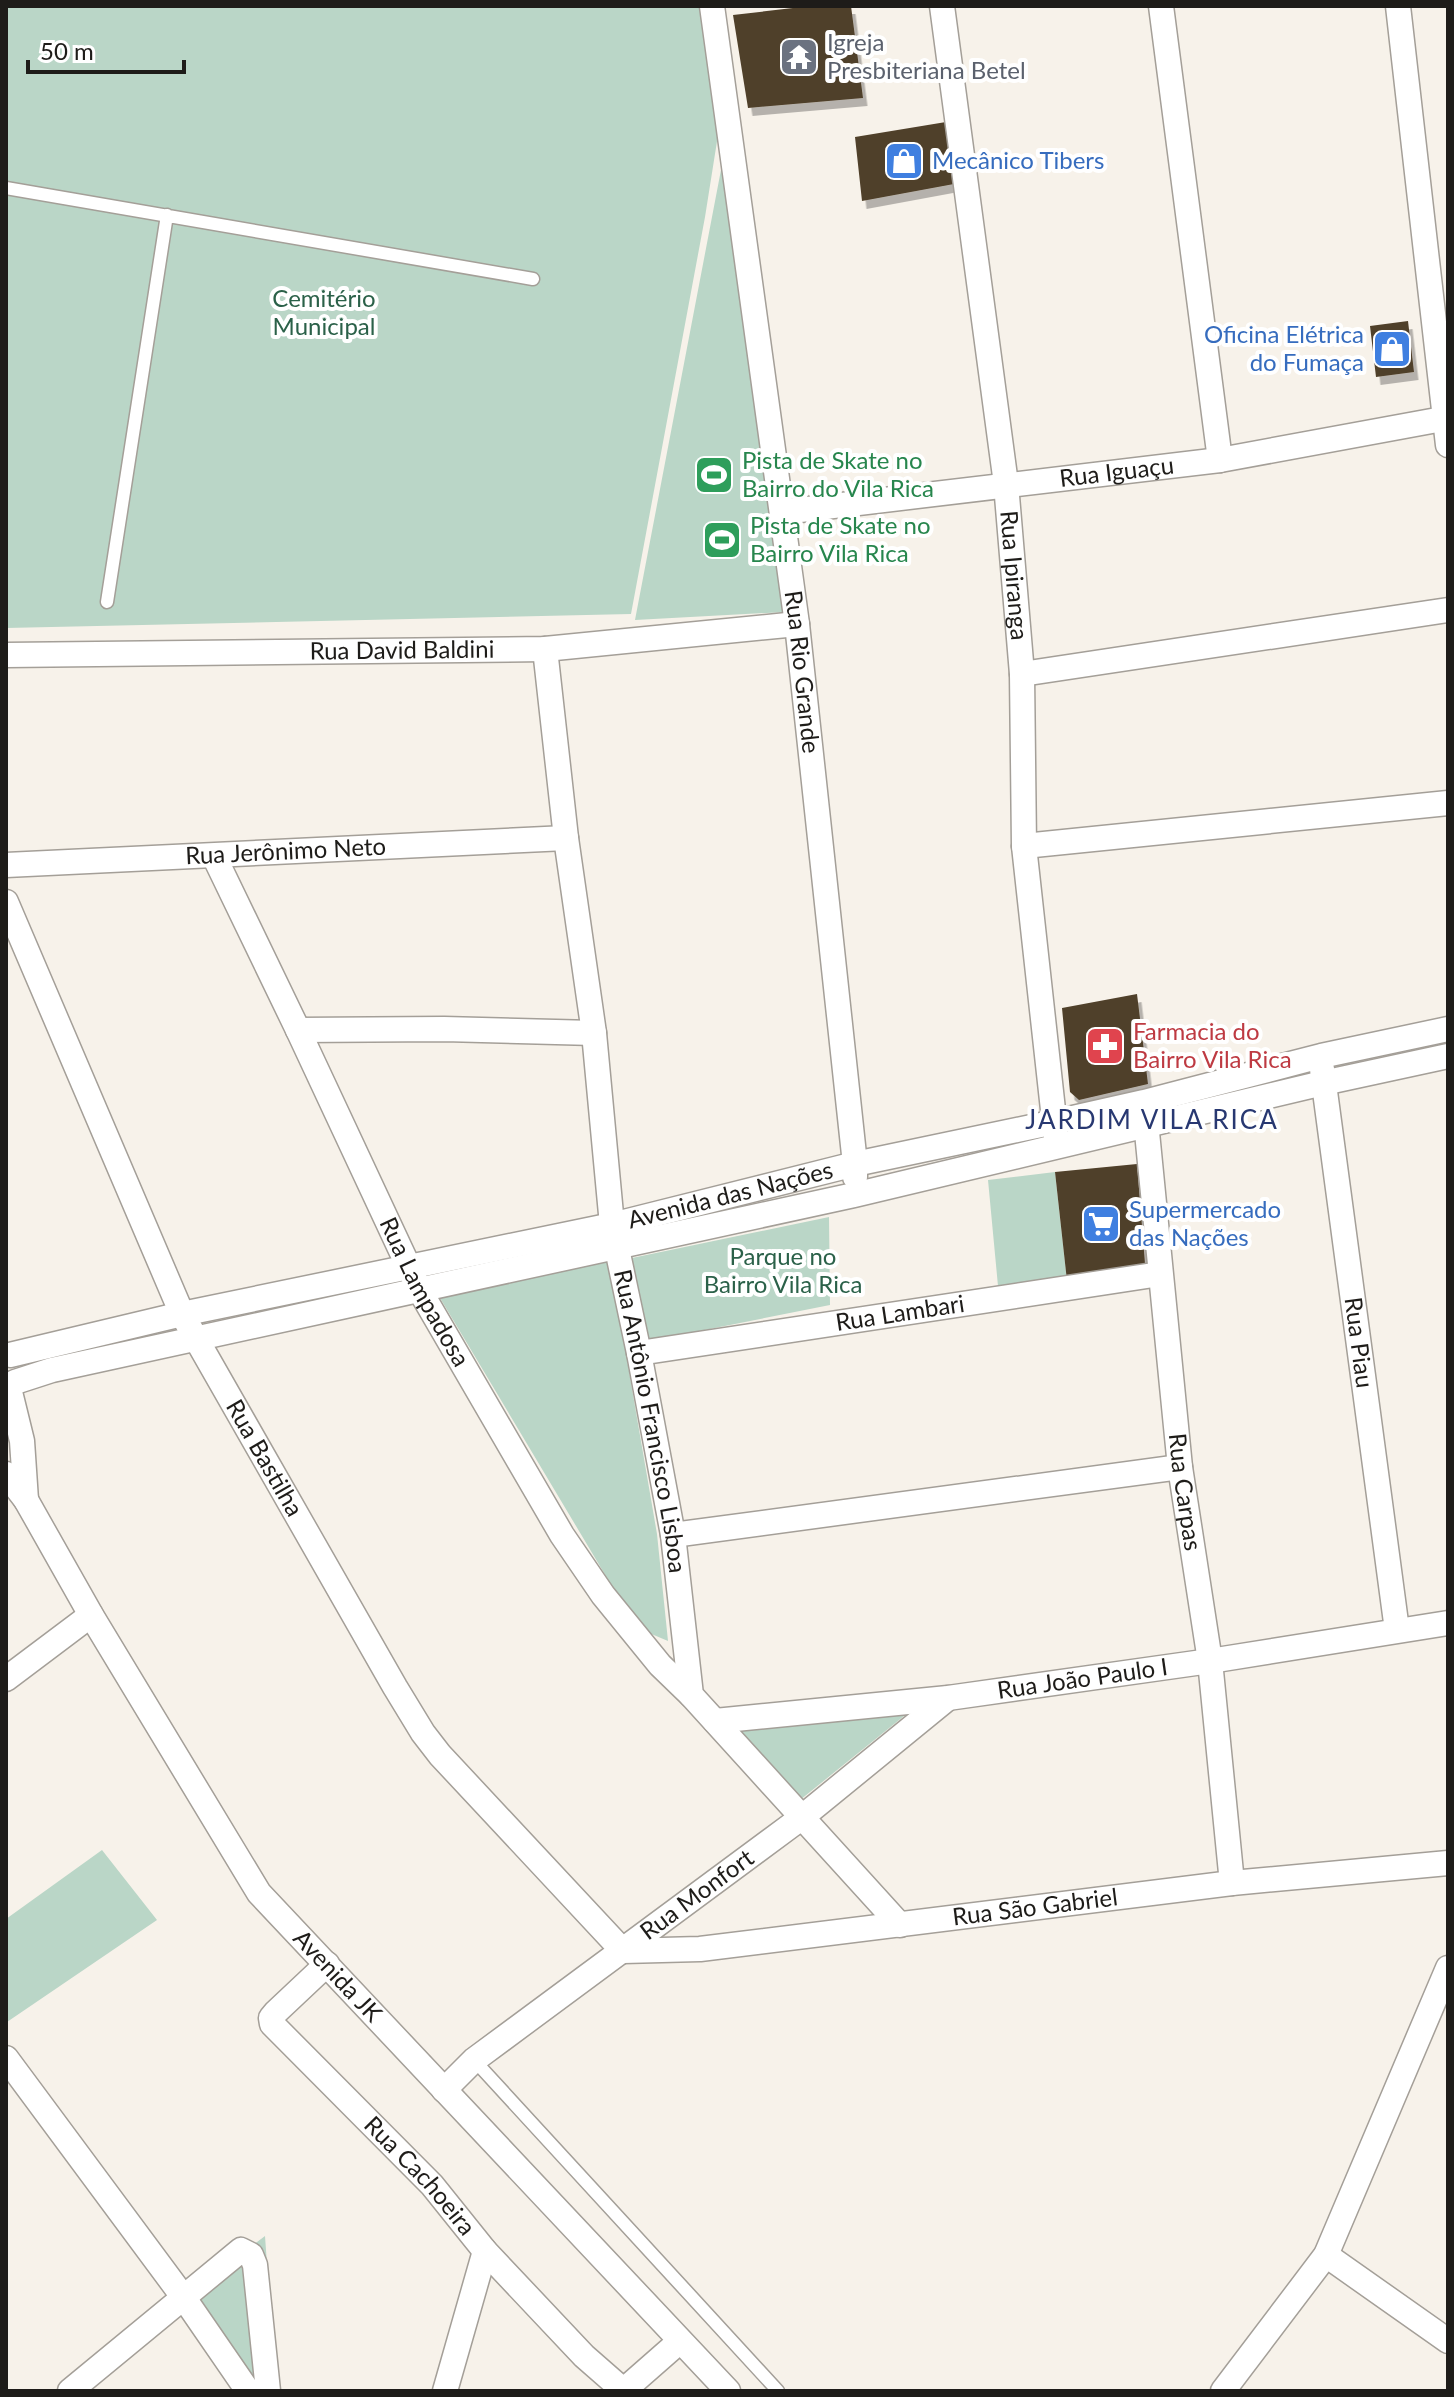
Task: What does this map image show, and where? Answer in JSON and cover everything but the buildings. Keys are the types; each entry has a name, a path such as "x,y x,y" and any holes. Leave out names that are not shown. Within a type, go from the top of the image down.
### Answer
{"street":[{"name":"Rua Rio Grande","path":"712,6 797,624 855,1164 854,1195"},
{"name":"Rua Ipiranga","path":"942,6 1006,484 1022,674 1024,846 1056,1148"},
{"path":"1161,6 1220,460"},
{"path":"1398,6 1448,445"},
{"name":"Rua Iguaçu","path":"783,512 1220,460 1447,418"},
{"path":"1022,674 1448,610"},
{"name":"Rua David Baldini","path":"6,655 545,649 797,624"},
{"name":"Rua Antônio Francisco Lisboa","path":"545,649 566,838 594,1033 615,1235 673,1535 691,1695"},
{"path":"1024,846 1448,803"},
{"name":"Rua Jerônimo Neto","path":"6,865 566,838"},
{"name":"Rua Lampadosa","path":"214,856 414,1279 562,1535 603,1595 660,1665 691,1695"},
{"name":"Rua Bastilha","path":"6,902 182,1314 423,1733 623,1951"},
{"path":"298,1030 444,1029 594,1033"},
{"name":"Avenida das Nações","path":"615,1235 855,1164 1144,1102 1321,1056 1448,1029"},
{"name":"Rua Piau","path":"1321,1056 1397,1630"},
{"name":"Avenida das Nações","path":"10,1390 52,1370 196,1339 414,1279 615,1235 854,1195 1448,1056"},
{"name":"Rua Carpas","path":"1144,1102 1180,1467 1210,1661 1232,1883"},
{"name":"Rua Lambari","path":"639,1353 1160,1274"},
{"name":"Avenida das Nações","path":"8,1353 182,1314 414,1279"},
{"name":"Avenida JK","path":"8,1353 15,1363 10,1390 22,1441 26,1500"},
{"path":"673,1535 1180,1467"},
{"name":"Avenida JK","path":"6,1474 26,1500 91,1615 259,1893 728,2391"},
{"path":"6,1679 91,1615"},
{"name":"Rua João Paulo I","path":"715,1721 948,1698 1448,1623"},
{"path":"691,1695 900,1925"},
{"name":"Rua Monfort","path":"444,2090 474,2060 801,1818 948,1698"},
{"name":"Rua São Gabriel","path":"623,1951 700,1949 1232,1883 1448,1863"},
{"name":"Rua Cachoeira","path":"327,1964 276,2012 271,2018 272,2024 432,2185 485,2251 584,2356 623,2391"},
{"path":"1223,2391 1326,2255 1448,1968"},
{"path":"6,2058 184,2298 248,2391"},
{"path":"70,2391 241,2250 251,2255 255,2265 268,2391"},
{"path":"445,2391 485,2251"},
{"path":"1326,2255 1448,2341"},
{"path":"623,2391 680,2341"}],"lane":[{"path":"6,188 533,279"},
{"path":"107,602 167,215"},
{"path":"474,2060 778,2391"}],"green space":[{"name":"Cemitério Municipal","path":"6,6 703,6 718,135 631,614 6,628"},
{"path":"729,128 785,612 635,620"},
{"path":"1055,1172 1067,1281 998,1286 988,1180"},
{"name":"Parque no Bairro Vila Rica","path":"829,1217 830,1305 649,1341 632,1258"},
{"path":"610,1261 657,1534 668,1641 649,1633 613,1588 440,1298"},
{"path":"909,1712 800,1800 739,1729"},
{"path":"102,1850 157,1920 7,2022 6,1919"},
{"path":"265,2236 276,2391 260,2391 188,2294"}],"place":[{"name":"Igreja Presbiteriana Betel","path":"799,57"},
{"name":"Mecânico Tibers","path":"904,161"},
{"name":"Oficina Elétrica do Fumaça","path":"1392,349"},
{"name":"Pista de Skate no Bairro do Vila Rica","path":"714,475"},
{"name":"Pista de Skate no Bairro Vila Rica","path":"722,540"},
{"name":"Farmacia do Bairro Vila Rica","path":"1105,1046"},
{"name":"Supermercado das Nações","path":"1101,1224"}],"district":[{"name":"JARDIM VILA RICA","path":"1152,1120"}]}
